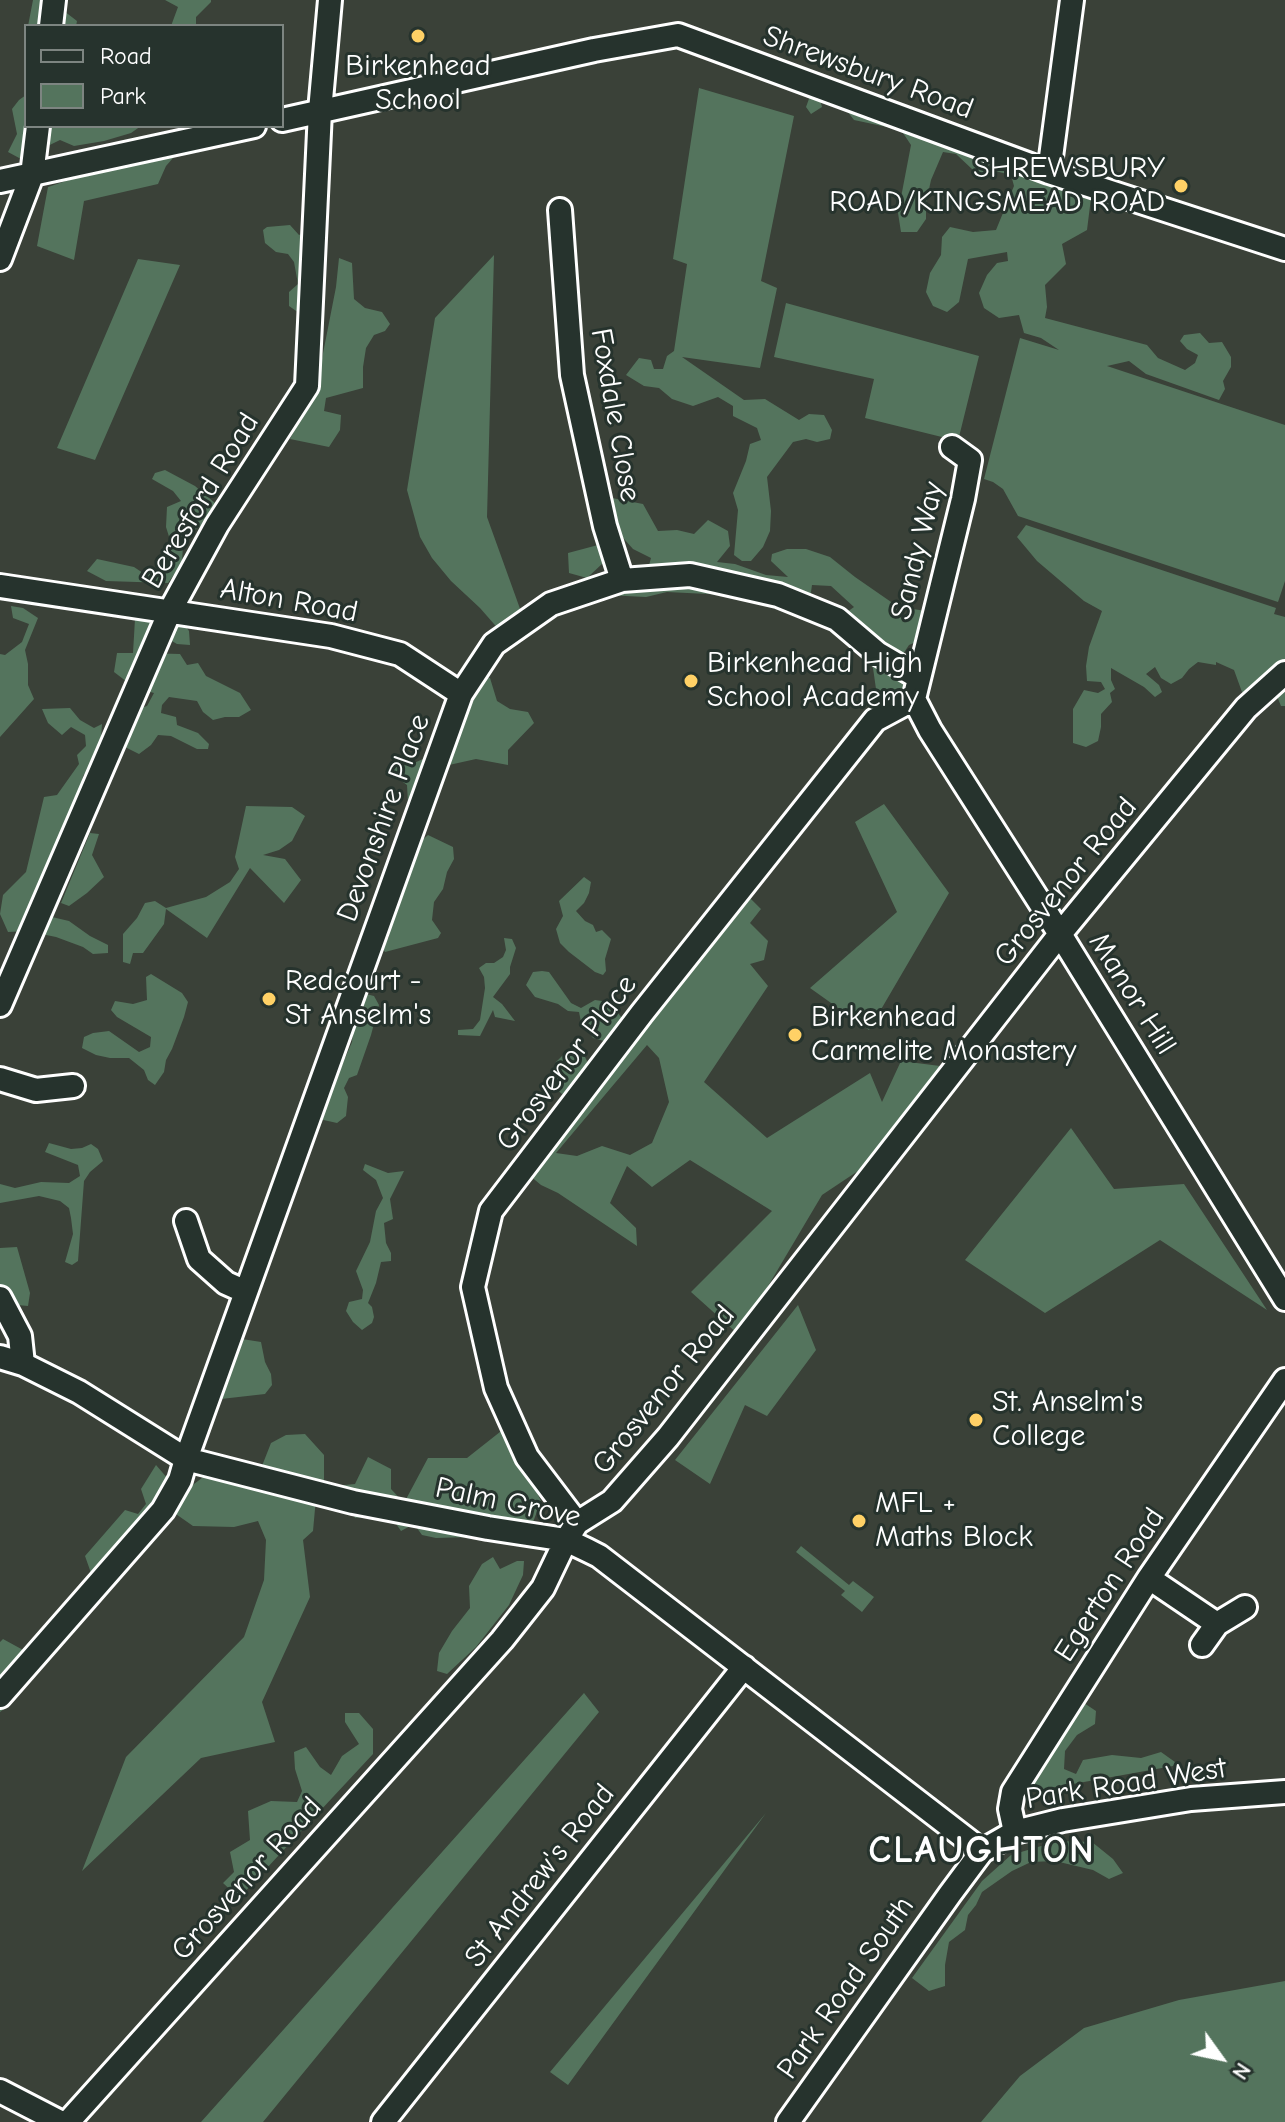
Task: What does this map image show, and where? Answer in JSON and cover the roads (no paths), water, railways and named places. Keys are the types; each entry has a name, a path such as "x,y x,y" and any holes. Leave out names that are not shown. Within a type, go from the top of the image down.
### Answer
{"street":[{"path":"51,24 54,0"},
{"name":"Beresford Road","path":"0,1005 170,611 217,525 307,386 320,111 330,0"},
{"path":"1049,172 1072,0"},
{"name":"Shrewsbury Road","path":"284,120 594,50 678,35 1049,172 1285,249"},
{"path":"0,259 32,175 38,128"},
{"path":"0,181 245,128"},
{"name":"Foxdale Close","path":"560,210 572,375 605,526 622,580"},
{"name":"Sandy Way","path":"916,688 970,460 952,447"},
{"name":"Devonshire Place","path":"0,1696 163,1510 180,1480 461,694 494,644 551,604 622,580 690,575 778,595 837,619 916,688"},
{"name":"Alton Road","path":"0,586 331,636 400,654 461,694"},
{"name":"Grosvenor Road","path":"68,2122 502,1640 543,1588 571,1532 612,1501 668,1437 1060,934 1246,708 1285,673"},
{"name":"Manor Hill","path":"916,688 930,730 1285,1299"},
{"name":"Grosvenor Place","path":"571,1532 527,1457 496,1388 473,1287 491,1211 642,1013 875,720 916,688"},
{"path":"0,1079 36,1090 73,1086"},
{"path":"186,1221 199,1259 226,1283 246,1292"},
{"path":"0,1298 20,1336 23,1364"},
{"name":"Palm Grove","path":"0,1357 23,1364 79,1392 186,1459 353,1502 488,1528 571,1532 982,1851"},
{"name":"Egerton Road","path":"1015,1832 1010,1809 1013,1792 1149,1578 1285,1380"},
{"path":"1149,1578 1217,1624"},
{"path":"1202,1645 1217,1624 1245,1607"},
{"name":"St Andrew's Road","path":"383,2122 744,1667"},
{"name":"Park Road West","path":"982,1851 1015,1832 1063,1820 1191,1799 1285,1792"},
{"name":"Park Road South","path":"788,2122 982,1851"},
{"path":"0,2091 60,2122"}],"place":[{"name":"Birkenhead School","path":"418,36"},
{"name":"SHREWSBURY ROAD/KINGSMEAD ROAD","path":"1181,186"},
{"name":"Birkenhead High School Academy","path":"691,681"},
{"name":"Redcourt - St Anselm's","path":"269,999"},
{"name":"Birkenhead Carmelite Monastery","path":"795,1035"},
{"name":"St. Anselm's College","path":"976,1420"},
{"name":"MFL + Maths Block","path":"859,1521"}],"district":[{"name":"CLAUGHTON","path":"982,1851"}]}
